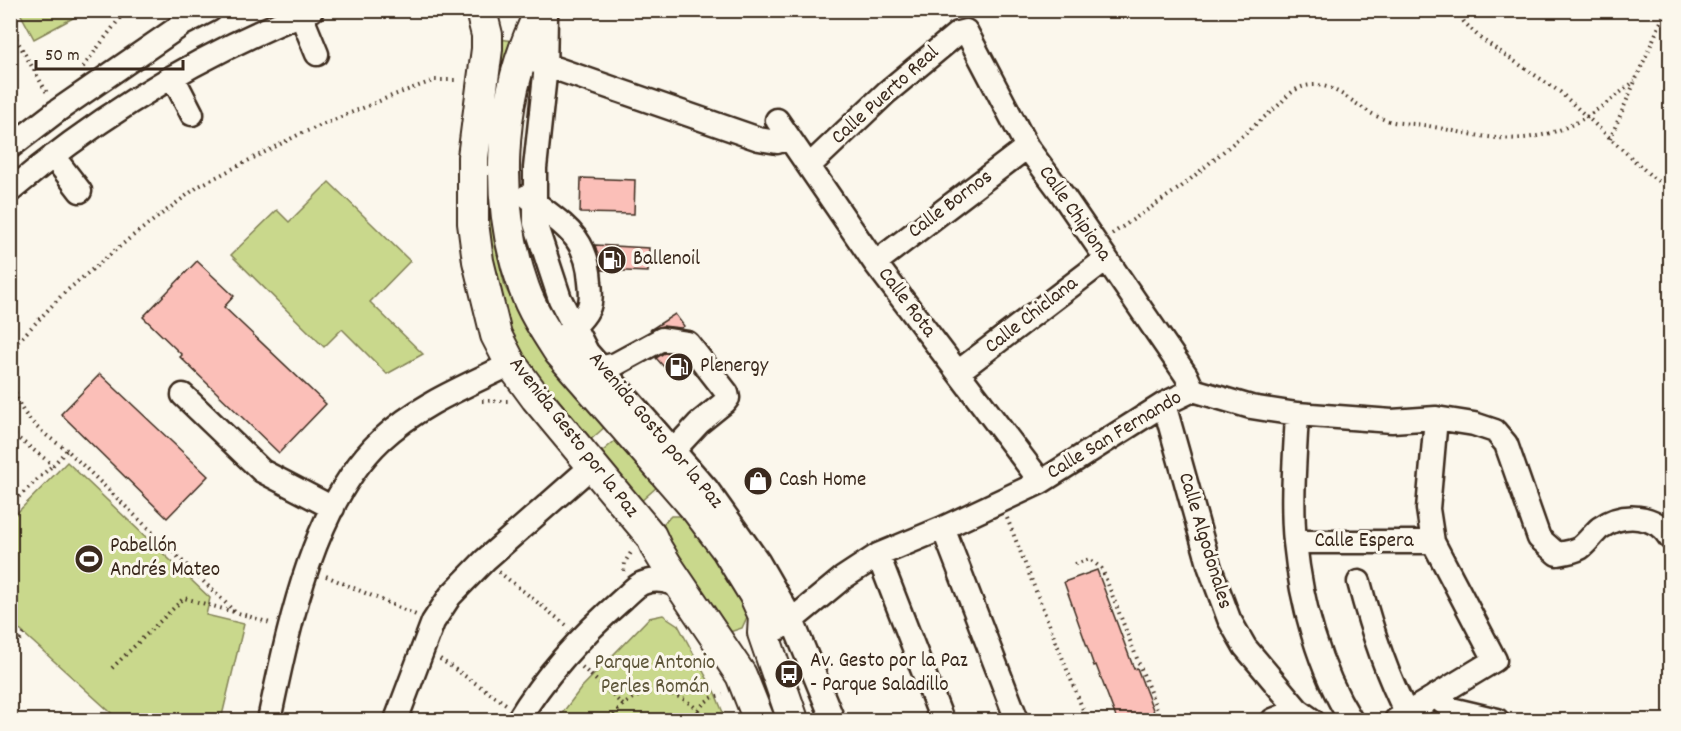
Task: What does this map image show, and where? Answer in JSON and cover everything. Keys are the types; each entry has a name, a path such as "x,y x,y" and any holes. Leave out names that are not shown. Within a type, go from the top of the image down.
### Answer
{"main road":[{"path":"479,15 495,27 508,30 522,29 543,17"},
{"name":"Avenida Gesto por la Paz","path":"479,15 486,35 487,49 473,157 473,223 478,261 496,335 512,364 536,398 654,542 741,675 759,720"},
{"name":"Avenida Gosto por la Paz","path":"533,60 543,17"},
{"name":"Avenida Gesto por la Paz","path":"533,60 514,78 505,133 504,171 510,234 516,263 529,299 542,327 559,352 696,509 727,550 754,594 764,616 763,633 793,720"},
{"path":"654,542 653,519 664,506 681,502 696,509"},
{"path":"720,644 736,651 744,650 752,646 763,633"}],"street":[{"path":"10,147 57,111 183,24 210,10"},
{"path":"10,191 111,114 226,47 307,13 317,54"},
{"name":"Calle Chipiona","path":"966,31 1027,147 1062,194 1186,375 1193,390"},
{"name":"Calle Puerto Real","path":"809,166 887,92 957,33 966,31"},
{"name":"Calle Rota","path":"533,60 759,139 777,142 783,129 875,263 1041,482"},
{"name":"Avenida Gosto por la Paz","path":"533,60 536,223 560,298 587,352 707,489 758,561 792,620 833,720"},
{"path":"172,77 192,114"},
{"name":"Calle Bornos","path":"875,263 1027,147"},
{"path":"53,156 80,191"},
{"path":"504,171 536,203 562,222 580,243 589,267 590,307 583,318 561,340 559,352"},
{"name":"Calle Chiclana","path":"958,372 1100,252"},
{"path":"600,368 616,364 662,339 688,343 727,393 728,398 699,423 674,451"},
{"path":"269,720 289,629 308,568 326,521 352,476 381,440 421,409 512,364"},
{"name":"Calle San Fernando","path":"763,633 778,629 792,620 843,578 878,555 943,528 1041,482 1164,404 1193,390 1251,407 1297,414 1392,421 1436,418 1474,424 1495,431 1506,444 1539,538 1557,554 1568,553 1580,548 1601,528 1615,520 1640,517 1654,521 1671,538"},
{"path":"183,395 262,471 333,508"},
{"name":"Calle Algodonales","path":"1164,404 1210,568 1229,619 1245,647 1305,715"},
{"path":"1297,414 1294,500 1295,542 1300,577 1311,626 1339,701 1351,720"},
{"path":"1359,582 1374,639 1396,694 1402,718 1495,660 1433,542 1428,509 1436,418"},
{"path":"396,720 433,622 450,596 485,560 593,465"},
{"path":"943,528 1017,720"},
{"path":"644,582 654,542"},
{"name":"Calle Espera","path":"1295,542 1433,542"},
{"path":"878,555 942,720"},
{"path":"520,717 575,646 611,610 644,582 657,580 682,588"},
{"path":"1435,696 1451,709 1497,720"},
{"path":"1272,720 1305,715"}],"path":[{"path":"82,67 126,10"},
{"path":"1458,10 1464,22 1480,38 1560,92 1610,140 1659,182 1671,186"},
{"path":"1610,140 1666,10"},
{"path":"10,28 57,111"},
{"path":"10,350 64,293 130,238 199,186 300,134 394,95 435,80 459,80"},
{"path":"1100,252 1280,104 1289,93 1302,87 1316,84 1330,87 1369,113 1386,121 1494,138 1531,137 1560,131 1587,118 1635,81"},
{"path":"10,369 18,401 27,417 38,429 67,450 235,612"},
{"path":"10,432 53,465"},
{"path":"10,506 67,450"},
{"path":"1000,501 1087,720"},
{"path":"1076,564 1089,559 1102,569 1161,720"},
{"path":"485,560 575,646 623,705"},
{"path":"308,568 433,622"},
{"path":"112,668 184,598 289,629"},
{"path":"10,656 24,634"},
{"path":"423,648 520,717"},
{"path":"610,720 623,705 638,696 664,692 688,701 706,720"},
{"path":"698,710 711,697 721,694 730,695"}],"green space":[{"path":"19,11 86,11 34,39"},
{"path":"500,39 513,41 492,189 495,245 505,287 525,324 606,426 587,443 524,364 495,298 481,178"},
{"path":"329,182 410,261 370,302 423,354 387,374 342,329 324,347 231,255 277,210 289,222"},
{"path":"617,439 658,486 639,503 598,455"},
{"name":"Pabellón Andrés Mateo","path":"67,462 210,598 206,615 244,624 221,720 119,720 11,622 11,519"},
{"path":"671,516 680,516 689,521 746,605 747,617 742,628 730,632 725,630 661,528"},
{"name":"Parque Antonio Perles Román","path":"663,615 678,625 715,693 726,720 557,720 582,687 649,618"}],"building":[{"path":"581,178 635,180 634,214 580,213"},
{"path":"595,245 649,248 648,272 602,270"},
{"path":"197,261 234,296 224,307 326,404 279,453 180,357 182,355 143,317"},
{"path":"675,314 684,326 681,328 663,326 650,330"},
{"path":"664,353 679,355 664,367 656,358"},
{"path":"100,374 208,476 167,518 61,414"},
{"path":"1097,570 1134,669 1137,668 1157,720 1117,720 1096,665 1094,666 1064,582"}],"place":[{"name":"Ballenoil","path":"612,260"},
{"name":"Plenergy","path":"679,367"},
{"name":"Cash Home","path":"758,481"},
{"name":"Pabellón Andrés Mateo","path":"89,559"},
{"name":"Av. Gesto por la Paz - Parque Saladillo","path":"789,674"}]}
